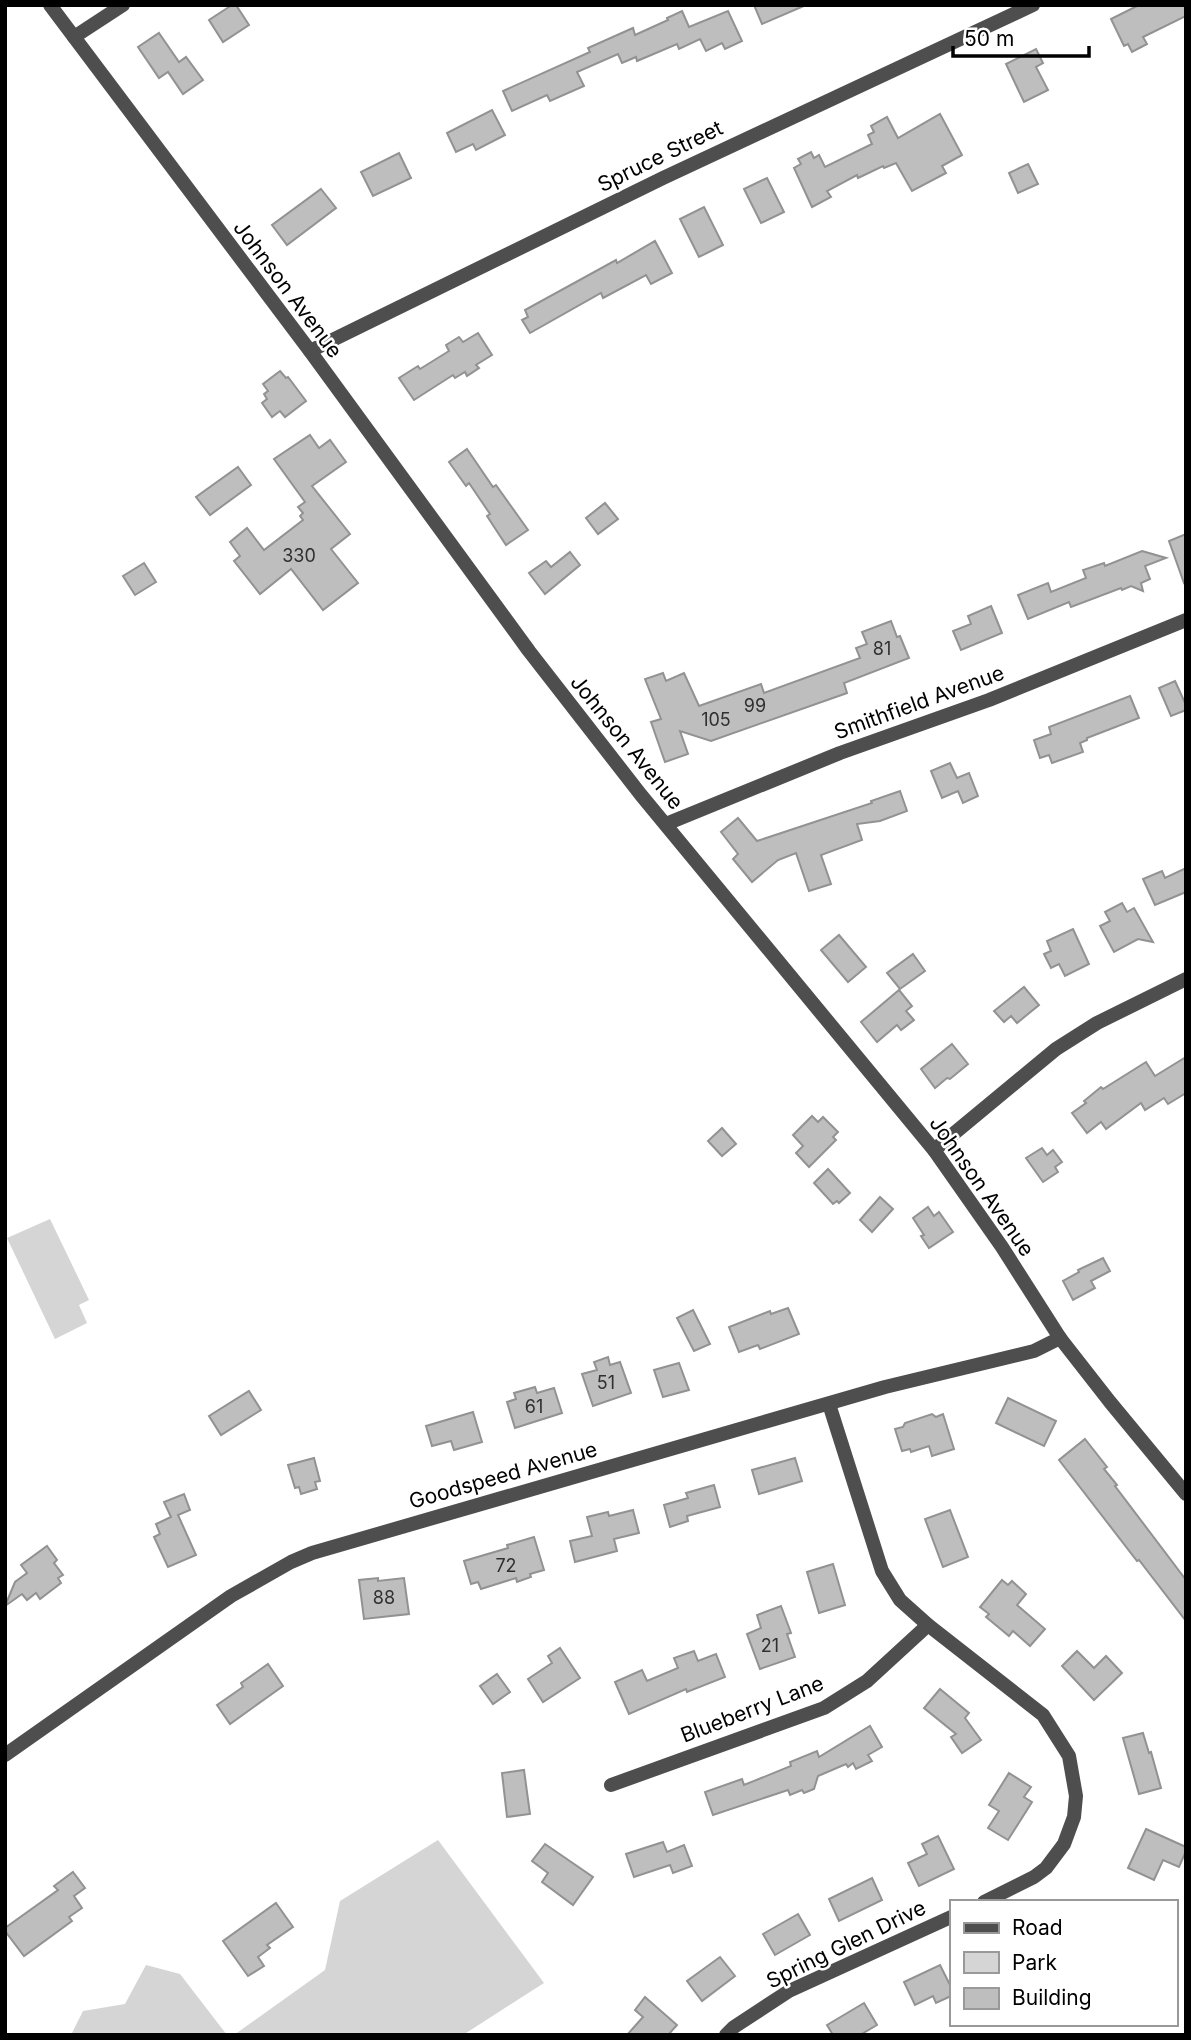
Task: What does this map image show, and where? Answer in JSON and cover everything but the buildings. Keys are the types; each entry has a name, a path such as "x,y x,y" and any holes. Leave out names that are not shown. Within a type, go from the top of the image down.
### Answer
{"street":[{"name":"Johnson Avenue","path":"50,5 310,351 528,651 586,726 934,1150 1002,1247 1060,1338 1186,1494"},
{"path":"74,37 123,5"},
{"name":"Spruce Street","path":"310,351 650,184 1032,5"},
{"name":"Smithfield Avenue","path":"666,824 840,753 989,700 1186,620"},
{"path":"934,1150 1076,1034 1186,979"},
{"name":"Goodspeed Avenue","path":"5,1755 231,1596 290,1562 312,1553 885,1387 1034,1351 1060,1338"},
{"path":"829,1404 882,1571 901,1600 928,1625 1043,1715 1069,1756 1076,1796 1074,1817 1064,1844 1046,1868 1034,1877 988,1900"},
{"name":"Blueberry Lane","path":"611,1785 824,1708 867,1681 928,1625"},
{"name":"Spring Glen Drive","path":"726,2035 789,1991 950,1917"}],"green space":[{"path":"50,1219 89,1300 79,1305 87,1323 55,1339 7,1238"},
{"path":"438,1840 544,1983 463,2035 234,2035 325,1970 340,1901"},
{"path":"146,1965 180,1974 227,2035 71,2035 83,2011 125,2004"}]}
